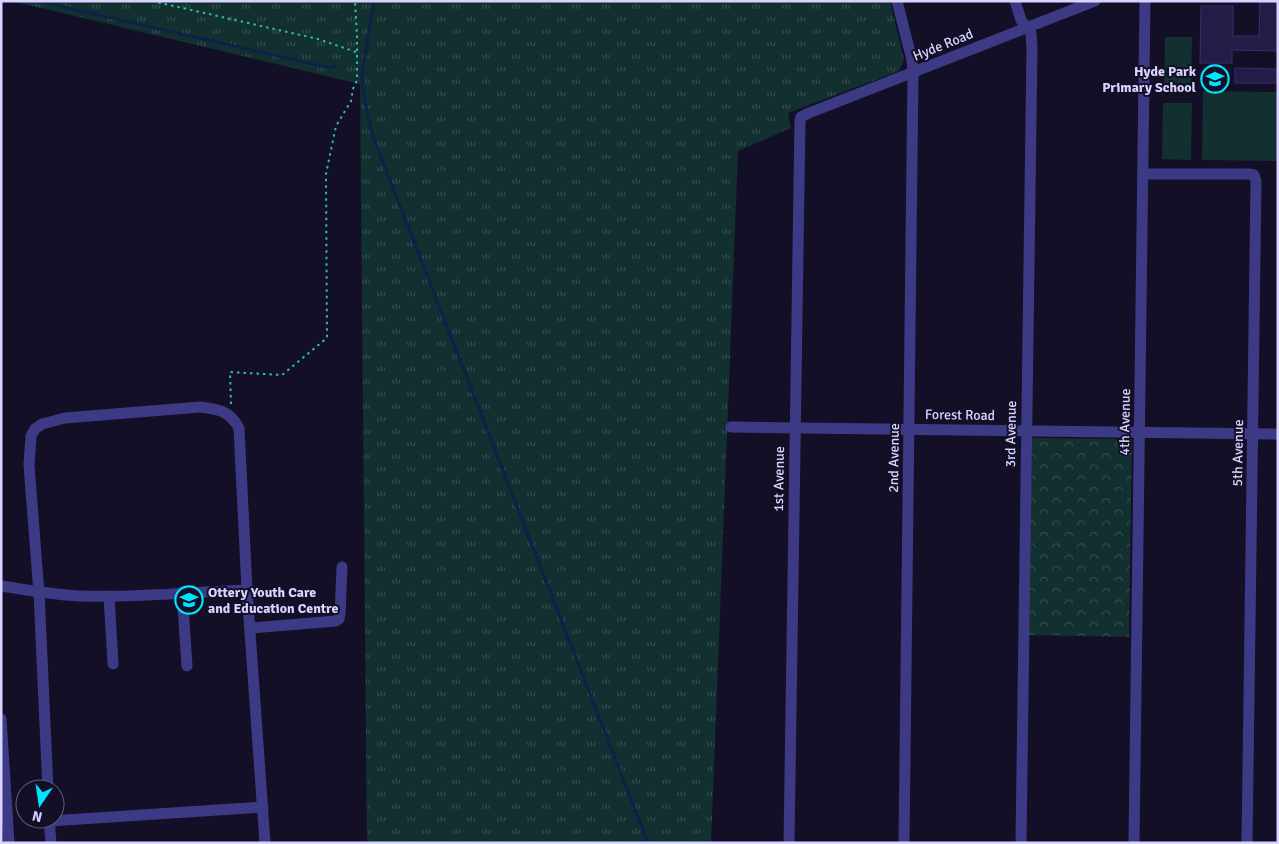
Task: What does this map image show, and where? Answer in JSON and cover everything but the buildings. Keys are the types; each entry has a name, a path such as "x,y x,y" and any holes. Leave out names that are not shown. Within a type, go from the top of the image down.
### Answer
{"street":[{"name":"2nd Avenue","path":"897,1 912,60 913,73 904,843"},
{"name":"3rd Avenue","path":"1016,1 1021,20 1032,37 1021,843"},
{"name":"Hyde Road","path":"801,117 1095,1"},
{"name":"4th Avenue","path":"1134,843 1145,1"},
{"name":"1st Avenue","path":"790,843 798,130 801,117"},
{"name":"5th Avenue","path":"1143,174 1249,174 1254,175 1255,178 1247,843"},
{"path":"48,779 39,593 29,451 31,436 38,426 65,418 200,407 217,408 226,412 234,419 239,428 247,590 265,843"},
{"name":"Forest Road","path":"731,427 1278,434"},
{"path":"250,628 336,621 339,619 340,614 342,567"},
{"path":"1,586 39,593 109,596 247,590"},
{"path":"182,592 187,666"},
{"path":"109,596 113,664"},
{"path":"1,719 9,843"},
{"path":"65,819 263,807"},
{"path":"50,829 51,843"}],"path":[{"path":"152,1 318,39 356,52"},
{"path":"226,412 231,405 230,372 282,375 327,338 326,174 336,126 351,100 352,89 357,80 355,1"}],"green space":[{"path":"12,1 890,1 904,60 899,71 788,113 791,128 738,151 711,843 367,843 360,84"},
{"path":"1165,37 1192,37 1191,92 1164,92"},
{"path":"1203,91 1278,92 1278,161 1202,160"},
{"path":"1163,103 1192,103 1191,160 1162,159"},
{"path":"1032,438 1132,439 1129,637 1029,635"}],"waterway":[{"path":"38,1 330,68 336,66"},
{"path":"374,1 362,74 363,91 372,134 648,843"}],"place":[{"name":"Hyde Park Primary School","path":"1215,79"},
{"name":"Ottery Youth Care and Education Centre","path":"189,600"}]}
